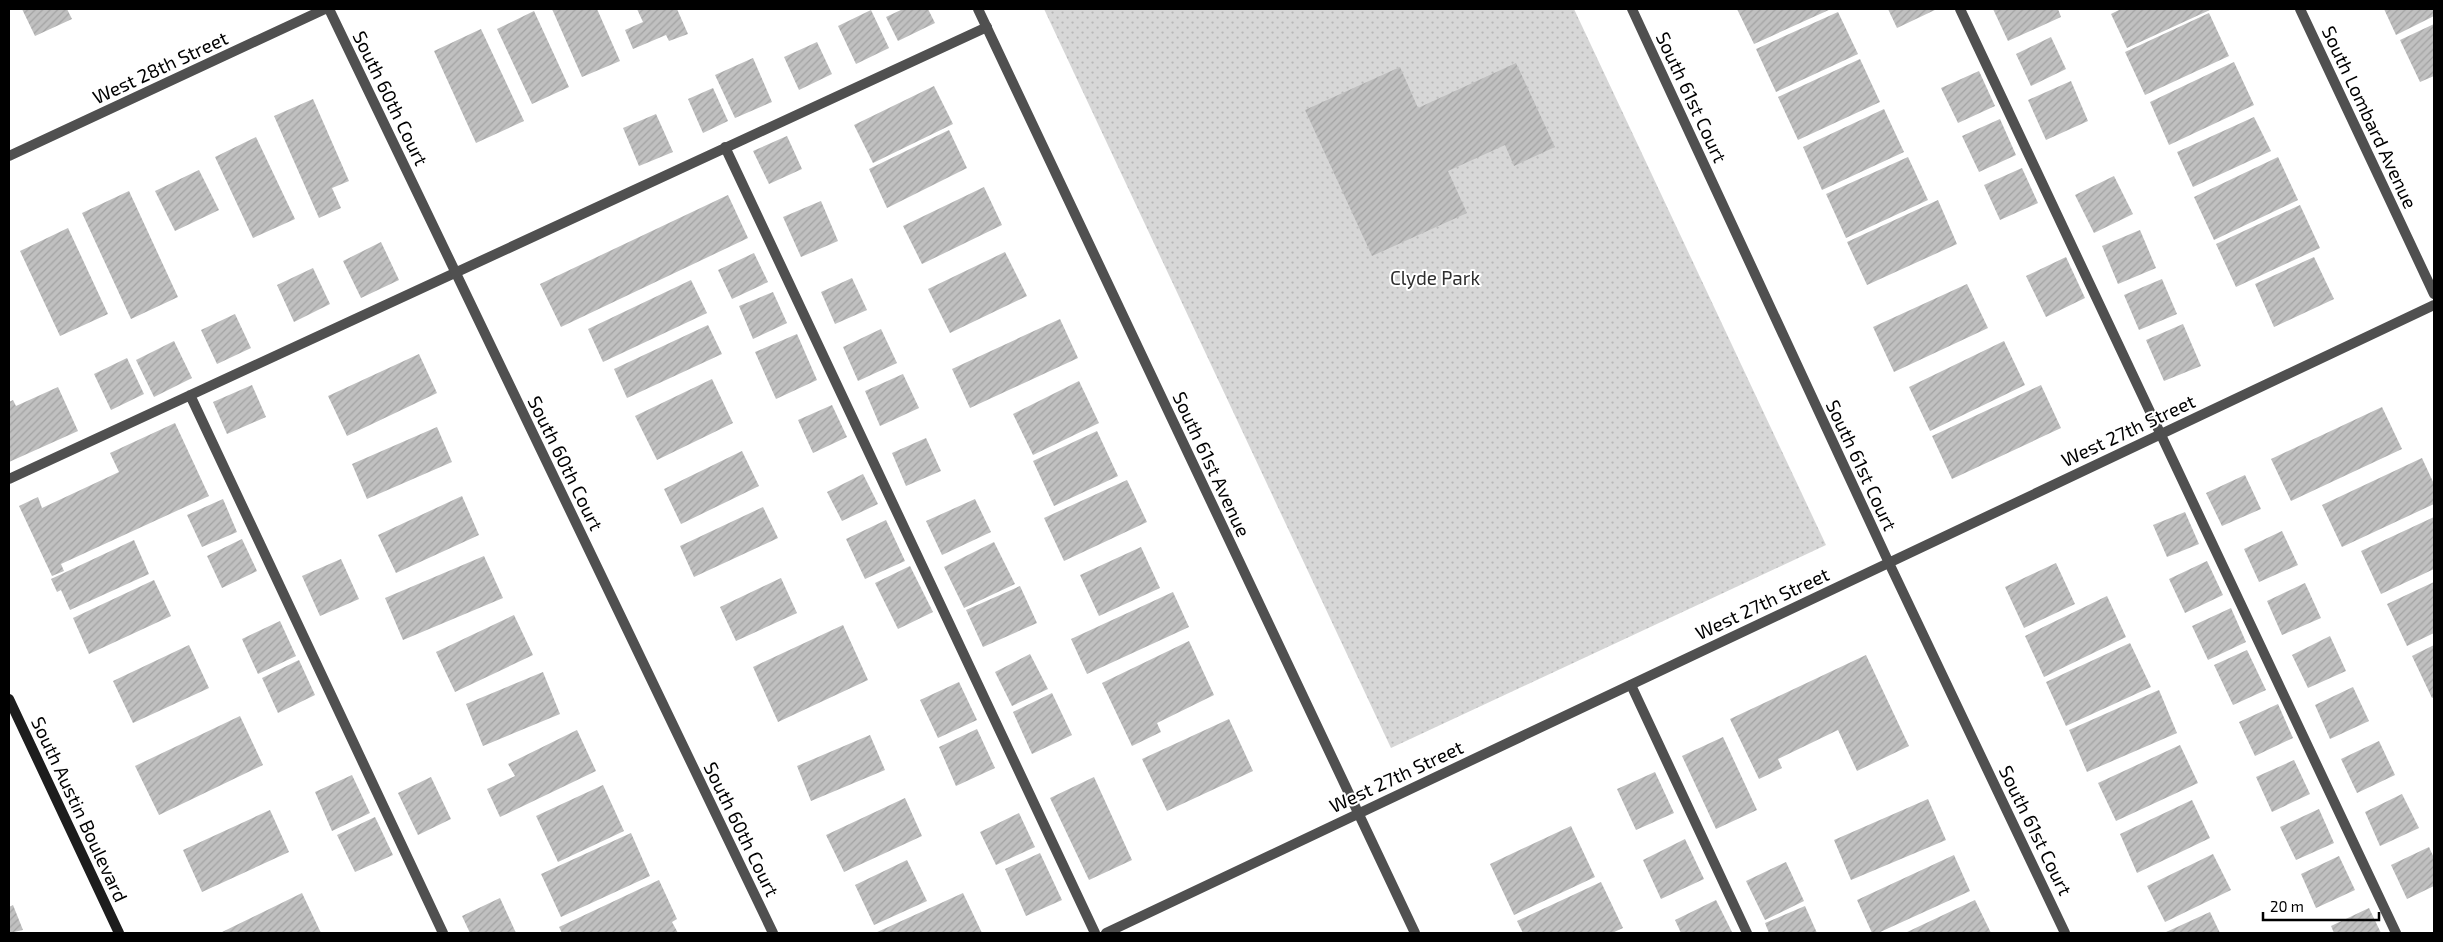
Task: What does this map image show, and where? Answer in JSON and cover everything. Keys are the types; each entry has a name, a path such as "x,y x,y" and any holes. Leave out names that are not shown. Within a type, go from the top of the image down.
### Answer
{"street":[{"name":"West 28th Street","path":"9,156 327,9"},
{"name":"South 60th Court","path":"327,9 772,933"},
{"name":"South 61st Avenue","path":"978,9 1415,933"},
{"name":"South 61st Court","path":"1632,9 1888,563 2065,933"},
{"path":"1960,9 2396,933"},
{"name":"South Lombard Avenue","path":"2300,9 2434,294"},
{"path":"9,479 987,27"},
{"path":"725,147 1094,933"},
{"name":"West 27th Street","path":"1106,933 2434,305"},
{"path":"190,395 443,933"},
{"path":"1632,684 1747,933"},
{"name":"South Austin Boulevard","path":"9,699 119,933"}],"green space":[{"name":"Clyde Park","path":"1044,9 1574,9 1826,545 1391,748"}],"building":[{"path":"22,9 67,9 72,19 35,36"},
{"path":"552,9 597,9 620,61 582,77"},
{"path":"637,9 677,9 688,34 669,41 666,35 633,49 625,30 643,22"},
{"path":"903,9 928,9 935,23 898,41 886,17"},
{"path":"1737,9 1831,9 1754,44"},
{"path":"1888,9 1937,9 1897,28"},
{"path":"1993,9 2058,9 2061,17 2008,41"},
{"path":"2121,9 2212,9 2127,48 2111,14"},
{"path":"2384,9 2434,9 2434,16 2396,35"},
{"path":"871,10 889,48 856,64 838,26"},
{"path":"534,11 569,87 532,104 497,29"},
{"path":"1838,12 1858,54 1776,92 1756,49"},
{"path":"2209,13 2229,56 2145,95 2125,52"},
{"path":"2434,24 2434,76 2420,82 2400,40"},
{"path":"481,29 524,121 476,143 434,51"},
{"path":"2051,37 2066,69 2031,86 2016,54"},
{"path":"817,42 832,74 799,90 784,57"},
{"path":"753,58 772,102 735,118 715,75"},
{"path":"1860,59 1880,102 1798,140 1778,97"},
{"path":"2234,62 2254,105 2169,145 2150,102"},
{"path":"1516,63 1555,147 1514,166 1505,145 1448,171 1467,213 1372,256 1305,110 1400,67 1418,108"},
{"path":"1979,71 1995,106 1958,123 1941,88"},
{"path":"2071,81 2088,121 2046,140 2028,100"},
{"path":"934,86 953,124 873,163 854,125"},
{"path":"713,88 728,121 703,133 688,99"},
{"path":"313,99 349,181 332,188 341,208 319,218 274,116"},
{"path":"1884,109 1904,152 1822,190 1803,147"},
{"path":"656,114 673,152 639,166 623,128"},
{"path":"2254,117 2271,151 2193,187 2177,152"},
{"path":"2000,119 2016,155 1979,172 1962,136"},
{"path":"949,130 967,168 887,208 869,169"},
{"path":"787,136 802,169 769,184 753,151"},
{"path":"256,137 295,219 253,238 215,157"},
{"path":"1908,157 1928,200 1846,238 1826,194"},
{"path":"2278,157 2298,200 2214,240 2194,197"},
{"path":"2022,168 2038,203 2000,220 1984,185"},
{"path":"199,170 219,210 175,231 155,191"},
{"path":"2114,176 2133,214 2094,233 2075,195"},
{"path":"984,187 1002,225 922,264 903,226"},
{"path":"129,191 178,297 131,319 82,213"},
{"path":"728,195 748,238 561,327 540,284"},
{"path":"1938,200 1957,244 1867,285 1847,242"},
{"path":"821,201 838,241 801,257 783,217"},
{"path":"2300,205 2320,248 2236,287 2216,244"},
{"path":"68,228 108,314 60,336 20,251"},
{"path":"2140,230 2156,268 2118,284 2102,246"},
{"path":"381,242 399,280 361,298 343,261"},
{"path":"1005,252 1027,296 950,333 928,289"},
{"path":"754,253 768,282 732,299 718,270"},
{"path":"2066,257 2085,298 2046,317 2026,276"},
{"path":"2314,257 2334,299 2274,327 2255,284"},
{"path":"313,268 330,304 294,322 277,285"},
{"path":"852,278 867,310 835,324 821,292"},
{"path":"2162,279 2177,314 2139,330 2124,295"},
{"path":"691,280 707,313 603,362 588,329"},
{"path":"1967,284 1988,328 1894,372 1873,327"},
{"path":"773,292 787,323 753,339 739,306"},
{"path":"235,314 251,348 217,364 201,330"},
{"path":"1060,319 1078,358 970,408 952,369"},
{"path":"2183,324 2201,366 2164,381 2146,340"},
{"path":"708,325 722,354 627,398 614,369"},
{"path":"881,329 897,363 858,381 843,347"},
{"path":"797,334 817,380 776,399 755,352"},
{"path":"174,341 192,378 154,397 136,360"},
{"path":"2004,341 2025,385 1930,431 1909,387"},
{"path":"419,354 437,393 347,436 328,396"},
{"path":"127,358 144,394 111,410 94,374"},
{"path":"903,374 919,408 880,426 865,391"},
{"path":"712,379 733,423 657,460 635,416"},
{"path":"1079,381 1099,423 1033,455 1013,414"},
{"path":"252,385 266,417 227,434 213,402"},
{"path":"2041,385 2061,428 1952,479 1932,436"},
{"path":"58,387 78,431 9,462 9,402 13,400 16,406"},
{"path":"832,405 847,437 813,453 798,420"},
{"path":"2382,407 2402,449 2291,501 2271,459"},
{"path":"175,423 209,496 61,564 64,571 52,576 19,506 38,497 42,508 119,472 110,453"},
{"path":"437,427 452,462 367,499 352,464"},
{"path":"1097,431 1118,476 1054,506 1033,461"},
{"path":"926,438 941,471 906,486 892,453"},
{"path":"742,451 759,486 681,524 664,489"},
{"path":"2422,458 2434,484 2434,504 2342,547 2322,505"},
{"path":"863,474 878,504 842,521 827,492"},
{"path":"2245,475 2261,509 2222,526 2206,493"},
{"path":"1127,480 1147,522 1064,561 1044,518"},
{"path":"462,496 479,535 396,573 378,535"},
{"path":"223,499 237,532 202,547 187,515"},
{"path":"975,499 991,532 942,555 926,521"},
{"path":"763,507 778,538 694,577 680,546"},
{"path":"2185,512 2199,544 2167,557 2153,525"},
{"path":"2434,517 2434,569 2381,594 2361,551"},
{"path":"886,520 905,561 865,579 846,539"},
{"path":"2282,531 2298,565 2259,582 2244,549"},
{"path":"242,539 257,571 222,588 207,556"},
{"path":"134,540 149,574 70,610 61,590 57,592 51,579"},
{"path":"994,542 1015,584 964,608 944,567"},
{"path":"1141,547 1160,588 1099,616 1080,575"},
{"path":"484,556 503,598 403,640 385,598"},
{"path":"341,559 359,599 320,616 302,576"},
{"path":"2207,561 2223,595 2185,613 2169,579"},
{"path":"2056,563 2075,604 2024,628 2005,587"},
{"path":"910,566 933,612 898,629 875,583"},
{"path":"781,578 797,613 736,641 720,607"},
{"path":"154,580 171,616 89,654 73,618"},
{"path":"2434,582 2434,633 2407,646 2387,604"},
{"path":"2305,583 2321,618 2282,635 2267,601"},
{"path":"1020,586 1037,623 983,647 966,610"},
{"path":"1173,592 1189,627 1087,674 1071,639"},
{"path":"2107,596 2126,637 2044,677 2025,636"},
{"path":"2231,608 2246,642 2208,660 2192,626"},
{"path":"514,615 533,655 455,692 436,652"},
{"path":"280,621 296,656 258,674 242,639"},
{"path":"843,625 868,680 778,722 753,667"},
{"path":"2330,636 2346,671 2308,688 2292,655"},
{"path":"1189,641 1214,695 1157,723 1161,732 1132,746 1102,683"},
{"path":"2130,643 2151,687 2066,726 2046,682"},
{"path":"189,645 209,688 133,723 113,681"},
{"path":"2434,645 2434,697 2432,698 2412,656"},
{"path":"2247,650 2266,690 2233,705 2214,665"},
{"path":"1030,654 1048,689 1012,706 995,672"},
{"path":"1866,655 1909,746 1857,771 1838,730 1778,759 1782,768 1759,779 1730,719"},
{"path":"299,660 315,695 278,713 262,678"},
{"path":"543,672 560,714 483,746 466,704"},
{"path":"959,682 977,720 938,738 920,700"},
{"path":"2353,687 2369,721 2330,739 2315,705"},
{"path":"2159,690 2177,733 2087,772 2069,730"},
{"path":"1052,693 1072,735 1032,754 1013,712"},
{"path":"2278,704 2293,738 2255,756 2239,722"},
{"path":"240,716 263,765 159,815 135,766"},
{"path":"1229,719 1253,771 1167,811 1142,759"},
{"path":"977,729 995,768 956,786 939,747"},
{"path":"577,730 596,771 500,817 487,789 515,776 508,764"},
{"path":"870,735 885,770 811,801 797,766"},
{"path":"1723,737 1757,810 1716,829 1682,756"},
{"path":"2379,741 2395,775 2357,793 2341,759"},
{"path":"2180,745 2198,783 2116,821 2098,783"},
{"path":"2294,760 2310,794 2272,812 2256,777"},
{"path":"1655,772 1674,813 1636,830 1617,789"},
{"path":"352,775 370,813 332,831 315,792"},
{"path":"431,777 451,819 418,835 398,793"},
{"path":"1094,777 1132,860 1089,880 1050,798"},
{"path":"603,785 624,831 558,862 536,816"},
{"path":"2402,794 2419,828 2380,846 2365,812"},
{"path":"905,798 922,836 844,872 826,835"},
{"path":"1928,799 1946,840 1851,880 1834,840"},
{"path":"2192,800 2210,838 2137,873 2120,834"},
{"path":"2319,809 2334,843 2296,860 2280,827"},
{"path":"270,810 289,852 202,892 183,850"},
{"path":"1019,813 1035,847 996,865 980,832"},
{"path":"375,817 393,855 355,872 337,835"},
{"path":"1571,826 1595,877 1514,915 1490,864"},
{"path":"631,833 650,876 561,917 541,874"},
{"path":"1685,839 1704,879 1661,899 1643,860"},
{"path":"2429,847 2434,858 2434,886 2407,899 2391,865"},
{"path":"1040,853 1062,900 1026,916 1005,869"},
{"path":"2213,854 2231,890 2165,922 2147,886"},
{"path":"1954,855 1970,891 1878,933 1872,933 1857,900"},
{"path":"2339,856 2355,890 2316,908 2301,874"},
{"path":"907,860 927,901 874,925 855,885"},
{"path":"1786,862 1804,901 1765,920 1746,881"},
{"path":"659,880 677,919 672,922 678,933 562,933 559,927"},
{"path":"1601,882 1623,928 1612,933 1523,933 1517,921"},
{"path":"302,893 321,933 220,933"},
{"path":"963,893 982,933 875,933"},
{"path":"500,898 516,933 470,933 462,916"},
{"path":"1716,900 1732,932 1681,933 1675,920"},
{"path":"1975,900 1991,933 1905,933"},
{"path":"13,905 23,930 9,933 9,907"},
{"path":"1805,906 1817,933 1769,933 1765,923"},
{"path":"2369,908 2381,933 2334,933 2331,926"},
{"path":"2210,912 2220,933 2164,933"}]}
